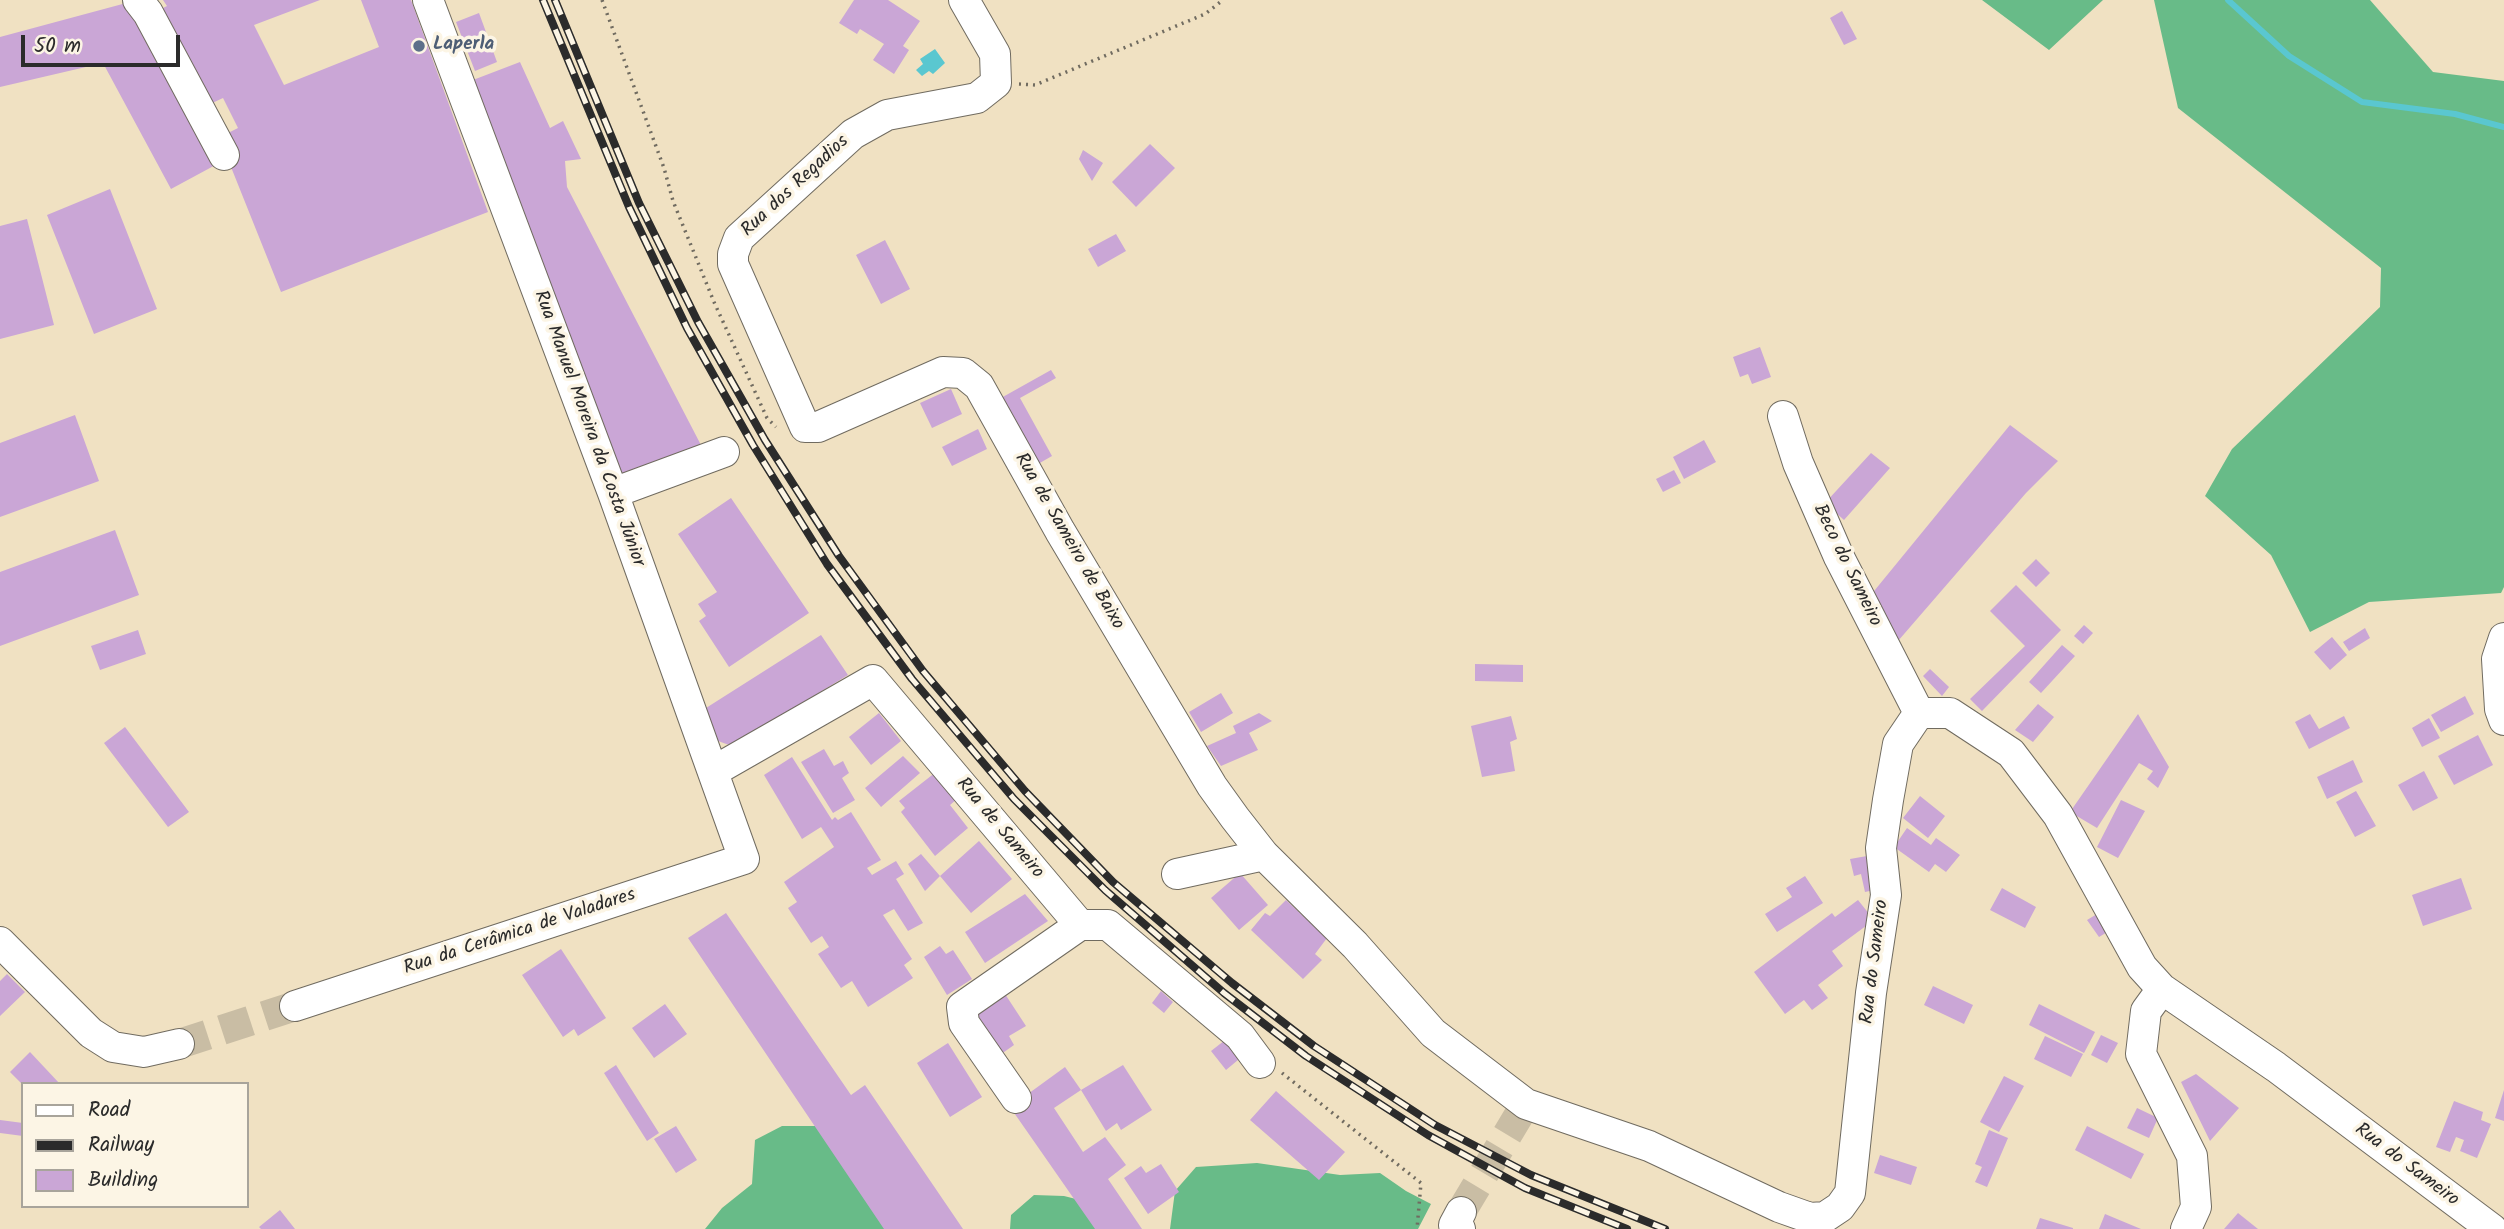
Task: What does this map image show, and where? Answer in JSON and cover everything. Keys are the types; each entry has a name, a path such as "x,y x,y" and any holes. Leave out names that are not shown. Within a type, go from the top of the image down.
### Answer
{"street":[{"name":"Rua Manuel Moreira da Costa Júnior","path":"428,0 612,493 744,859"},
{"path":"964,0 995,54 996,83"},
{"path":"141,1 224,155"},
{"name":"Rua dos Regadios","path":"805,427 733,264 733,254 739,238 853,134 887,116 977,98 996,83"},
{"name":"Rua de Sameiro de Baixo","path":"805,427 818,427 943,372 963,373 979,386 1060,531 1212,786 1264,855 1355,945 1433,1032 1524,1107"},
{"name":"Beco do Sameiro","path":"1783,415 1798,463 1839,557 1919,713"},
{"path":"612,493 724,452"},
{"path":"2504,638 2497,659 2500,709 2504,720"},
{"name":"Rua de Sameiro","path":"714,771 873,680 1080,925"},
{"name":"Rua do Sameiro","path":"1524,1107 1649,1146 1779,1207 1810,1218 1825,1217 1840,1207 1850,1193 1852,1181 1871,993 1886,895 1881,848 1898,744 1919,713 1950,713 2011,753 2058,814 2142,967 2162,989 2276,1067 2492,1229"},
{"path":"1177,874 1264,855"},
{"name":"Rua da Cerâmica de Valadares","path":"295,1006 744,859"},
{"path":"1016,1098 964,1023 962,1007 1080,925 1108,925 1240,1035 1260,1063"},
{"path":"0,942 90,1033 113,1047 144,1052 179,1044"},
{"path":"2162,989 2146,1011 2141,1054 2192,1156 2196,1207 2186,1229"}],"path":[{"path":"602,0 664,168 673,201 714,302 767,418"},
{"path":"996,83 1035,85 1205,14 1223,0"},
{"path":"1260,1063 1266,1061 1277,1069 1422,1182 1417,1229"}],"green space":[{"path":"1982,0 2103,0 2049,50"},
{"path":"2154,0 2370,0 2433,72 2504,81 2504,587 2501,593 2369,602 2310,632 2271,555 2205,496 2232,449 2380,307 2381,268 2178,108"},
{"path":"782,1126 824,1126 885,1229 705,1229 722,1208 752,1184 755,1140"},
{"path":"1257,1163 1340,1175 1380,1173 1431,1204 1418,1229 1170,1229 1175,1191 1196,1167"},
{"path":"1034,1195 1064,1196 1084,1201 1105,1229 1010,1229 1011,1215"}],"water":[{"path":"935,49 945,63 933,74 929,71 922,76 916,70 923,64 920,59"}],"building":[{"path":"163,0 320,0 254,25 284,85 379,47 361,0 411,0 488,212 281,292 227,157 224,135 238,128 223,98 208,105 159,10 167,6"},
{"path":"854,0 888,0 920,21 903,46 909,50 894,74 873,60 884,44 860,29 857,34 839,23"},
{"path":"130,2 221,162 171,189 103,63 0,87 0,37"},
{"path":"1842,11 1857,39 1844,45 1830,18"},
{"path":"479,13 497,62 475,71 456,22"},
{"path":"520,62 550,128 563,121 581,159 565,161 567,187 702,447 619,476 473,80"},
{"path":"1150,144 1175,168 1136,207 1112,182"},
{"path":"1083,150 1103,163 1092,181 1079,159"},
{"path":"110,189 157,309 94,334 47,215"},
{"path":"27,219 54,325 0,339 0,226"},
{"path":"1116,234 1126,251 1098,267 1088,249"},
{"path":"885,240 910,289 881,304 856,255"},
{"path":"1760,347 1771,377 1752,384 1748,374 1740,377 1733,357"},
{"path":"1051,370 1056,378 1020,398 1052,456 1038,464 1001,398"},
{"path":"951,389 962,414 932,428 920,403"},
{"path":"75,415 99,481 0,517 0,443"},
{"path":"2010,425 2058,461 2026,493 1898,641 1870,596"},
{"path":"978,429 987,449 952,466 942,447"},
{"path":"1704,440 1716,462 1684,479 1673,457"},
{"path":"1871,453 1890,468 1844,520 1825,503"},
{"path":"1674,470 1681,483 1663,492 1656,479"},
{"path":"731,498 809,613 729,667 699,621 706,616 698,604 717,592 678,534"},
{"path":"115,530 139,595 0,646 0,572"},
{"path":"2036,559 2050,573 2036,587 2022,573"},
{"path":"2016,585 2061,630 1982,711 1970,699 2025,646 1990,611"},
{"path":"2084,625 2093,633 2083,644 2074,636"},
{"path":"2365,628 2370,638 2349,651 2343,642"},
{"path":"138,630 146,654 100,670 91,646"},
{"path":"821,635 848,675 732,746 718,741 706,708"},
{"path":"2332,637 2347,655 2330,670 2314,652"},
{"path":"2062,645 2075,656 2041,693 2029,682"},
{"path":"1475,664 1523,665 1523,682 1475,681"},
{"path":"1930,669 1949,687 1942,696 1923,676"},
{"path":"1221,693 1233,713 1201,732 1189,712"},
{"path":"2465,696 2474,714 2441,732 2431,715"},
{"path":"2038,704 2054,717 2033,742 2015,730"},
{"path":"879,713 901,741 871,765 849,737"},
{"path":"1259,713 1272,721 1249,733 1258,750 1221,766 1207,746 1236,733 1233,726"},
{"path":"2138,714 2169,767 2158,788 2147,779 2153,771 2139,763 2097,828 2070,812"},
{"path":"2310,714 2319,729 2344,716 2350,728 2309,749 2295,722"},
{"path":"1511,716 1517,739 1510,742 1515,771 1482,777 1471,726"},
{"path":"2429,718 2440,738 2422,747 2412,728"},
{"path":"125,727 189,812 168,827 104,743"},
{"path":"2478,735 2493,765 2454,785 2438,756"},
{"path":"824,749 834,766 843,761 849,773 842,778 855,800 833,813 801,762"},
{"path":"903,756 920,773 881,807 865,788"},
{"path":"792,757 832,820 835,817 838,820 851,812 881,860 867,868 872,875 896,861 904,874 896,879 923,923 908,931 894,909 883,915 912,959 904,965 913,978 868,1007 852,981 841,988 818,954 829,947 822,936 811,943 788,908 797,902 784,882 834,847 821,827 802,839 764,775"},
{"path":"2353,760 2363,782 2327,799 2317,777"},
{"path":"2424,771 2438,798 2413,811 2398,785"},
{"path":"936,772 957,799 950,805 968,828 935,856 901,812 905,808 899,801"},
{"path":"2356,791 2376,826 2355,837 2336,802"},
{"path":"1920,796 1945,816 1928,838 1903,818"},
{"path":"2121,800 2145,811 2118,858 2097,847"},
{"path":"1907,828 1931,845 1936,838 1960,855 1946,872 1935,864 1929,872 1894,847"},
{"path":"979,841 1012,879 971,913 940,876"},
{"path":"921,854 940,876 925,891 908,864"},
{"path":"1867,856 1874,890 1865,892 1861,874 1854,876 1850,859"},
{"path":"1240,873 1268,905 1239,930 1211,898"},
{"path":"1805,876 1823,903 1777,932 1765,914 1792,897 1786,888"},
{"path":"2461,878 2472,909 2423,926 2412,895"},
{"path":"2002,888 2036,907 2025,928 1990,910"},
{"path":"1025,894 1048,921 985,963 965,932"},
{"path":"1286,900 1327,938 1315,954 1322,960 1303,979 1251,930 1265,913 1270,916"},
{"path":"1858,900 1874,920 1832,951 1843,966 1818,985 1828,998 1812,1010 1804,1000 1785,1014 1754,972 1832,913 1835,917"},
{"path":"726,913 851,1095 865,1085 963,1229 884,1229 688,938"},
{"path":"2097,914 2109,931 2099,937 2087,920"},
{"path":"940,946 946,954 953,950 972,979 947,995 924,957"},
{"path":"561,949 606,1018 578,1036 574,1029 563,1037 522,975"},
{"path":"7,974 25,992 0,1016 0,981"},
{"path":"1933,986 1973,1005 1964,1024 1924,1005"},
{"path":"1161,991 1173,1002 1164,1013 1152,1003"},
{"path":"1005,994 1026,1026 1009,1036 1014,1045 997,1057 969,1017"},
{"path":"665,1004 687,1034 654,1058 632,1028"},
{"path":"2039,1004 2095,1032 2084,1053 2029,1025"},
{"path":"2101,1035 2118,1043 2107,1063 2091,1055"},
{"path":"2045,1036 2083,1054 2071,1077 2034,1059"},
{"path":"1229,1037 1244,1055 1226,1070 1211,1051"},
{"path":"948,1043 982,1097 950,1117 917,1063"},
{"path":"30,1052 58,1082 21,1083 10,1072"},
{"path":"616,1065 659,1133 647,1141 604,1073"},
{"path":"1123,1065 1152,1110 1121,1130 1117,1123 1106,1131 1081,1090"},
{"path":"1065,1067 1081,1090 1054,1108 1083,1152 1105,1137 1126,1165 1108,1179 1142,1229 1095,1229 1010,1107"},
{"path":"2196,1074 2239,1108 2210,1141 2181,1082"},
{"path":"2004,1076 2024,1086 1999,1132 1980,1122"},
{"path":"2504,1090 2504,1121 2495,1118"},
{"path":"1276,1091 1345,1152 1319,1180 1250,1120"},
{"path":"2454,1101 2483,1112 2481,1120 2491,1124 2477,1158 2460,1151 2464,1140 2456,1137 2450,1152 2436,1147"},
{"path":"2137,1108 2158,1118 2149,1138 2127,1128"},
{"path":"0,1120 21,1123 21,1136 0,1133"},
{"path":"676,1126 697,1160 676,1173 654,1139"},
{"path":"2087,1126 2144,1154 2131,1179 2075,1150"},
{"path":"1989,1130 2008,1138 1987,1187 1975,1182 1982,1167 1975,1164"},
{"path":"1880,1155 1917,1167 1911,1185 1874,1173"},
{"path":"1161,1164 1179,1192 1148,1214 1124,1178 1141,1166 1146,1173"},
{"path":"280,1210 295,1229 259,1227"},
{"path":"2238,1213 2258,1229 2224,1229"},
{"path":"2105,1214 2141,1229 2099,1229"},
{"path":"2040,1218 2073,1228 2073,1229 2036,1229"}],"waterway":[{"path":"2228,0 2289,56 2362,102 2455,114 2504,127"}],"tunnel":[{"path":"179,1044 295,1006"},
{"path":"1461,1212 1522,1110"}],"railway":[{"path":"543,0 629,207 687,328 753,445 827,564 912,679 1014,799 1105,890 1224,993 1306,1056 1428,1135 1525,1188 1627,1229"},
{"path":"555,0 639,203 698,322 765,440 839,556 923,671 1025,791 1113,882 1232,983 1314,1046 1435,1125 1531,1175 1665,1229"}],"place":[{"name":"Laperla","path":"419,46"}]}
